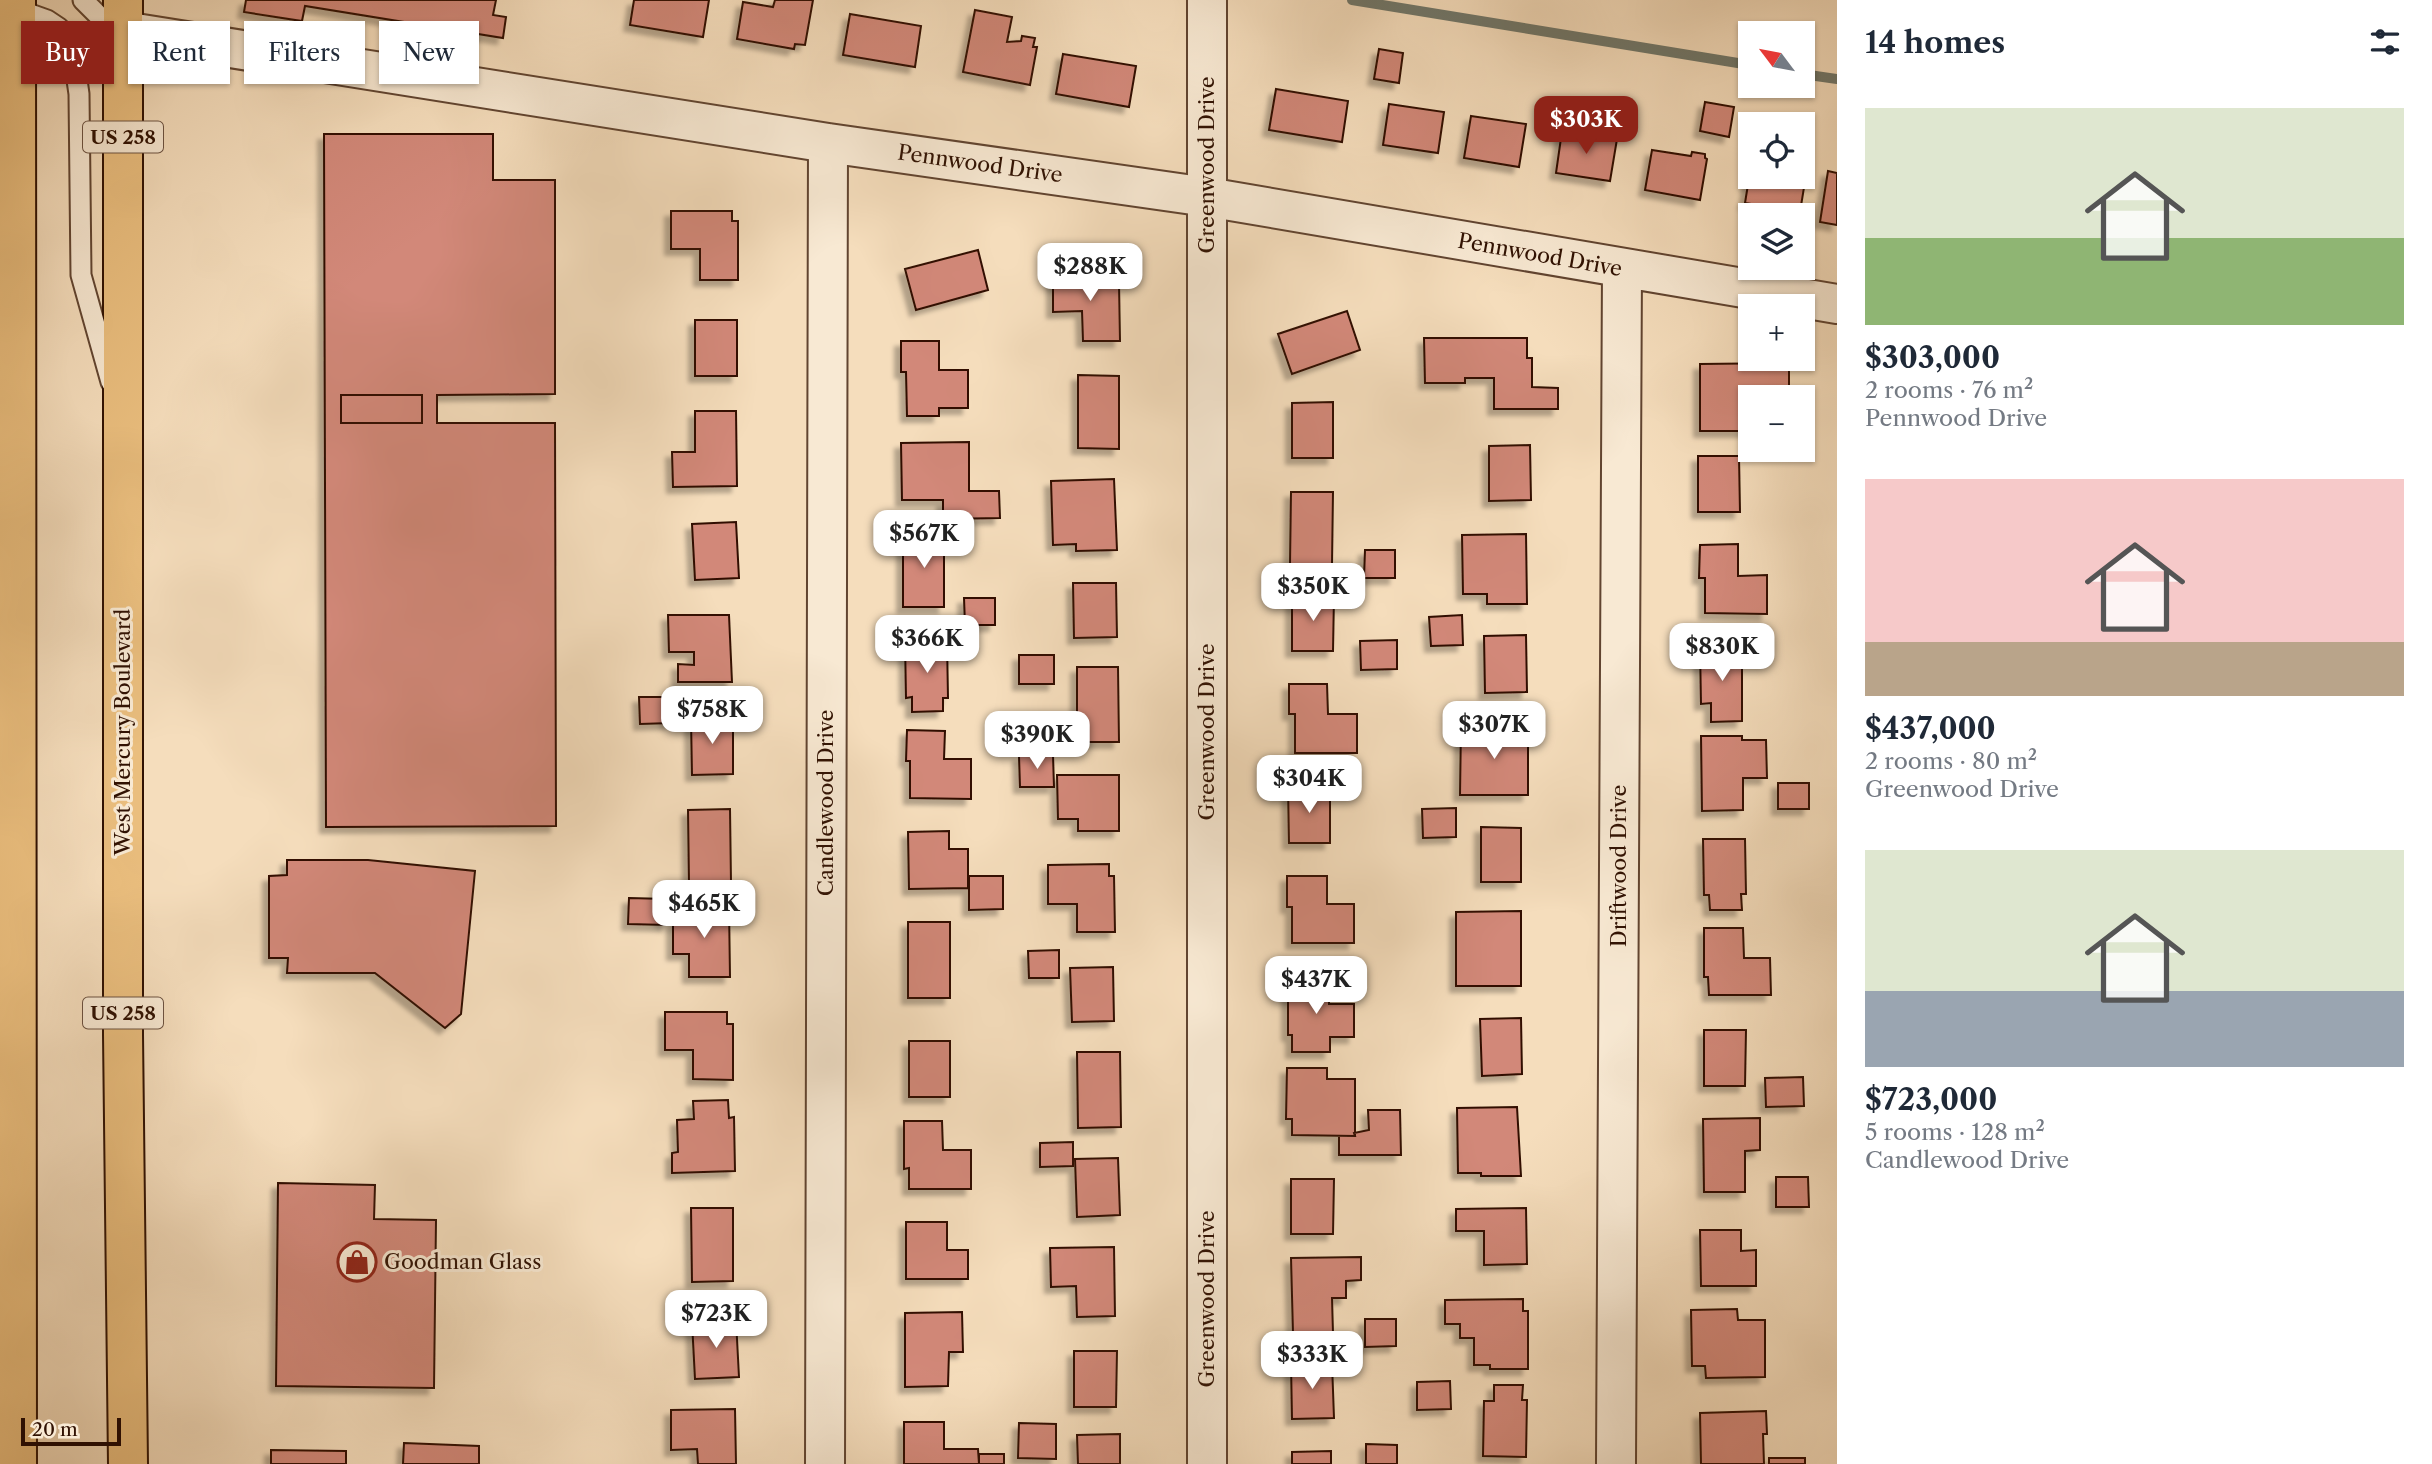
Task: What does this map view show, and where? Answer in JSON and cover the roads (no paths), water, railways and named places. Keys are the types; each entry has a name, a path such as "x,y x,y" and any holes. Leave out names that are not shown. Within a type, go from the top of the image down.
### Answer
{"highway":[{"path":"11,5 17,1464"},
{"name":"West Mercury Boulevard","path":"123,16 123,1048 128,1464"}],"street":[{"name":"Greenwood Drive","path":"1207,1464 1208,0"},
{"name":"Pennwood Drive","path":"123,16 828,143 1207,197 1837,304"},
{"name":"Candlewood Drive","path":"825,1464 828,143"},
{"name":"Driftwood Drive","path":"1616,1464 1622,269"}],"lane":[{"path":"83,0 103,20 123,16"},
{"path":"11,5 59,28 75,59 79,94 81,275 123,427"}],"waterway":[{"path":"1352,0 1738,63"},
{"path":"1815,76 1837,79"}],"place":[{"name":"Goodman Glass","path":"357,1262"}]}
